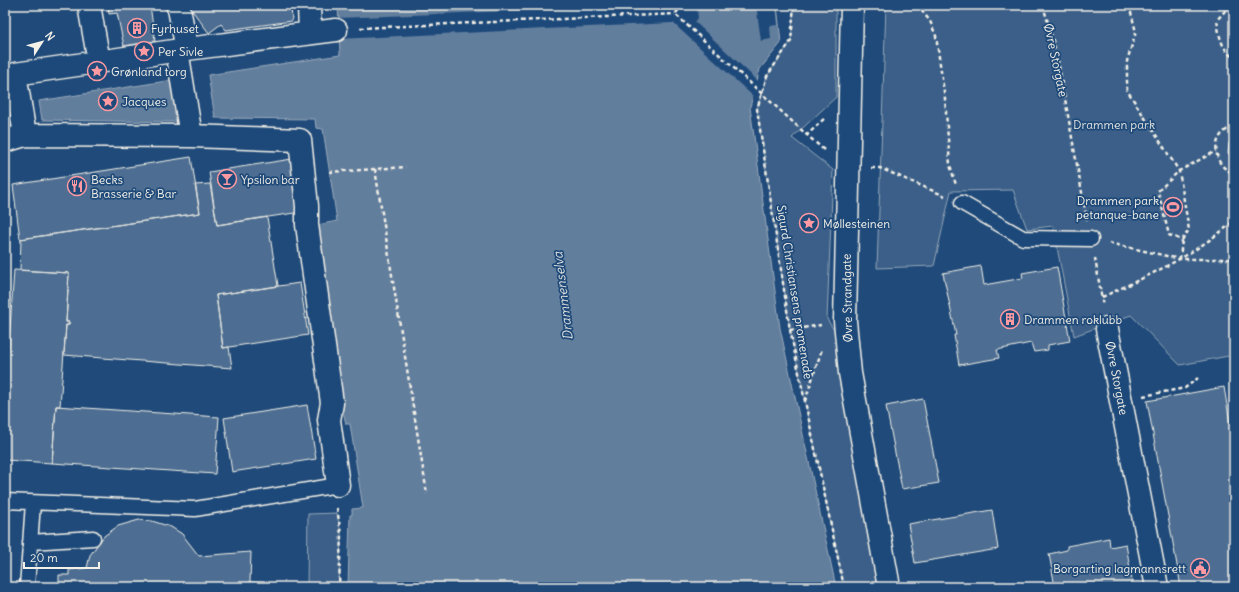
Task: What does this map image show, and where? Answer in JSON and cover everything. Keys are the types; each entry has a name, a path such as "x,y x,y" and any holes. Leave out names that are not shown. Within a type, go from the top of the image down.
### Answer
{"street":[{"path":"89,5 99,62"},
{"path":"177,5 180,9 182,50 191,136"},
{"path":"309,5 310,33"},
{"name":"Øvre Strandgate","path":"852,5 846,336 850,373 889,587"},
{"path":"336,30 15,74 15,138 191,136 300,140 307,206 307,225 332,403 329,420 338,485"},
{"name":"Øvre Storgate","path":"1107,329 1157,587"}],"lane":[{"path":"962,203 1023,238 1091,239"},
{"path":"5,501 195,509 338,485"},
{"path":"27,587 33,503"},
{"path":"30,542 93,538"}],"path":[{"path":"675,14 683,5"},
{"name":"Sigurd Christiansens promenade","path":"794,5 791,41 767,76 757,109 790,330 844,587"},
{"path":"917,5 930,21 936,36 945,99 950,165 962,203"},
{"name":"Øvre Storgate","path":"1043,5 1057,55 1107,329"},
{"path":"1129,5 1136,32 1127,61 1127,90 1179,171 1190,230 1182,240 1180,260"},
{"path":"1230,5 1217,20 1220,39 1227,53 1234,58"},
{"path":"336,30 675,14 807,135"},
{"path":"1234,126 1218,138 1216,151 1219,162 1224,168 1234,173"},
{"path":"1182,240 1169,235 1158,191 1179,171 1216,151"},
{"path":"849,166 880,168 962,203"},
{"path":"330,172 406,167"},
{"path":"375,169 426,494"},
{"path":"1102,297 1169,267 1219,234 1234,222"},
{"path":"1091,239 1180,260 1234,259"},
{"path":"790,330 829,324"},
{"path":"805,403 815,376"},
{"path":"1121,400 1185,388 1198,378"},
{"path":"339,587 341,534"}],"green space":[{"path":"794,5 836,5 836,97 792,138 833,170 827,319 835,332 880,587 844,587 790,330 757,109 767,76 791,41"},
{"name":"Drammen park","path":"886,5 1234,5 1234,355 1180,365 1131,315 1074,336 1053,226 1027,229 1013,190 951,191 934,266 877,268"},
{"path":"337,513 341,534 339,587 307,587 308,514"}],"water":[{"name":"Drammenselva","path":"338,5 777,5 781,43 760,69 750,107 780,328 836,587 348,587 350,515 352,515 352,509 363,508 350,424 346,424 343,411 340,411 313,226 337,221 323,129 316,128 315,119 215,118 208,75 340,55"},
{"path":"173,80 180,122 42,120 39,101"}],"pier":[{"path":"653,5 695,5 697,8 698,18 695,22 759,82 755,98 673,23 338,39 337,18"},
{"path":"756,5 776,5 778,25 770,26 771,39 761,41"}],"building":[{"name":"Fyrhuset","path":"108,5 150,5 155,41 124,46 117,13 109,14"},
{"path":"188,5 291,5 292,21 226,30 221,24 209,33"},
{"path":"1234,138 1234,159 1228,153 1229,143"},
{"path":"191,157 200,213 20,239 13,185"},
{"path":"292,159 301,212 217,225 209,172"},
{"path":"210,184 217,225 267,217 278,286 216,295 223,348 229,347 232,368 64,355 66,325 69,325 69,322 66,322 69,273 20,270 21,239 200,213 195,185"},
{"name":"Drammen roklubb","path":"981,266 984,285 1023,278 1022,273 1057,267 1070,341 1048,345 1048,350 1034,352 1031,343 997,350 999,358 959,365 954,335 956,335 943,273"},
{"path":"14,270 69,273 66,322 69,322 69,325 66,325 60,406 56,406 52,463 5,460 5,400"},
{"path":"300,283 308,335 223,348 216,295"},
{"path":"1224,387 1232,435 1234,435 1234,587 1181,587 1147,401"},
{"path":"923,399 939,483 902,489 886,406"},
{"path":"307,405 316,459 232,472 224,418"},
{"path":"56,406 219,417 215,474 52,463"},
{"path":"992,510 998,549 915,563 908,524"},
{"path":"139,520 152,521 171,527 182,534 199,556 251,552 250,582 277,584 277,587 59,587 59,575 69,575 69,570 87,568 90,555 104,536 118,526"},
{"path":"1109,538 1110,547 1126,544 1133,587 1055,587 1049,554 1067,550 1067,546"}],"place":[{"name":"Fyrhuset","path":"137,28"},
{"name":"Per Sivle","path":"144,51"},
{"name":"Grønland torg","path":"97,71"},
{"name":"Jacques","path":"108,101"},
{"name":"Ypsilon bar","path":"227,179"},
{"name":"Becks Brasserie & Bar","path":"77,186"},
{"name":"Drammen park petanque-bane","path":"1173,207"},
{"name":"Møllesteinen","path":"809,223"},
{"name":"Drammen roklubb","path":"1010,319"},
{"name":"Borgarting lagmannsrett","path":"1200,568"}]}
